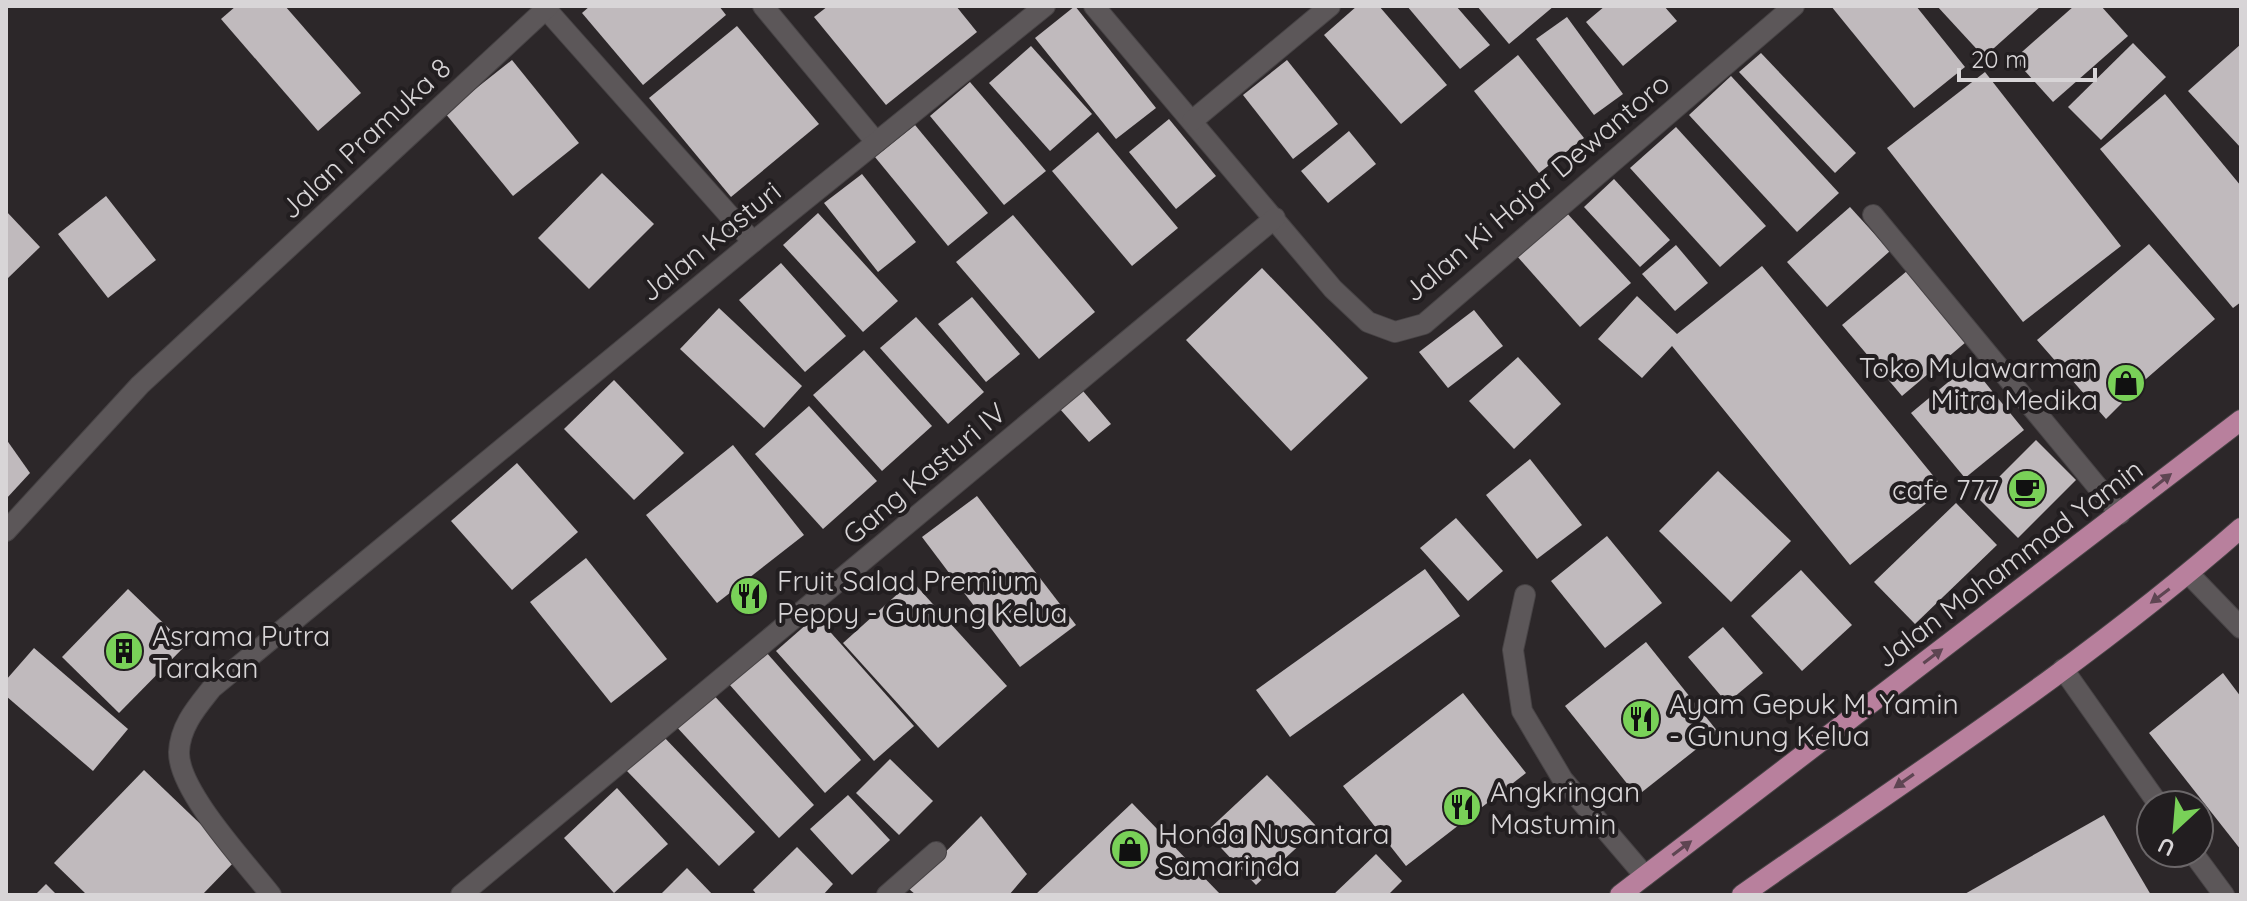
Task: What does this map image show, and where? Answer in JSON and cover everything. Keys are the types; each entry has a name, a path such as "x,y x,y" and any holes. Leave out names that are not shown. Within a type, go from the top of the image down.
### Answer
{"main road":[{"name":"Jalan Mohammad Yamin","path":"1620,895 2241,420"},
{"path":"1742,895 2063,669 2189,574 2241,528"}],"street":[{"path":"763,6 876,142"},
{"name":"Jalan Kasturi","path":"271,895 187,784 179,753 187,720 212,688 1045,6"},
{"name":"Jalan Ki Hajar Dewantoro","path":"1094,6 1333,289 1368,322 1395,332 1424,324 1794,6"},
{"path":"1192,121 1330,6"},
{"name":"Jalan Pramuka 8","path":"6,531 140,385 547,7 753,242"},
{"path":"1873,215 2120,514"},
{"name":"Gang Kasturi IV","path":"461,895 1275,218"},
{"path":"2189,574 2241,628"},
{"path":"1525,595 1513,650 1522,711 1563,780 1645,876"},
{"path":"2063,669 2148,789"},
{"path":"887,895 936,852"},
{"path":"2205,869 2224,895"}],"building":[{"path":"236,6 285,6 361,93 318,131 221,19"},
{"path":"590,6 719,6 726,15 643,85 582,13"},
{"path":"828,6 956,6 977,32 886,105 814,17"},
{"path":"1075,6 1156,108 1116,139 1035,38"},
{"path":"1357,6 1379,6 1447,85 1401,124 1324,35"},
{"path":"1407,6 1456,6 1490,45 1460,69"},
{"path":"1477,6 1554,6 1509,44"},
{"path":"1605,6 1664,6 1677,21 1623,66 1586,22"},
{"path":"1831,6 1916,6 1965,67 1914,108"},
{"path":"1937,6 2041,6 1984,57"},
{"path":"2074,6 2101,6 2128,36 2053,102 2014,59"},
{"path":"1567,17 1623,94 1594,115 1536,39"},
{"path":"737,26 819,124 731,197 649,98"},
{"path":"2133,43 2166,77 2101,140 2068,107"},
{"path":"2241,44 2241,148 2188,91"},
{"path":"1031,46 1092,114 1050,151 989,83"},
{"path":"1761,53 1856,153 1835,173 1739,72"},
{"path":"1518,55 1584,138 1539,173 1474,91"},
{"path":"512,60 579,143 513,196 445,113"},
{"path":"1287,60 1338,124 1293,159 1243,95"},
{"path":"1985,72 2121,246 2023,322 1887,148"},
{"path":"1731,76 1839,193 1797,232 1689,115"},
{"path":"970,82 1046,171 1004,205 930,116"},
{"path":"2165,94 2241,186 2241,302 2233,308 2100,149"},
{"path":"1169,119 1216,176 1176,209 1129,152"},
{"path":"915,125 988,213 948,246 875,157"},
{"path":"1676,127 1766,226 1720,267 1630,168"},
{"path":"1349,131 1376,164 1328,203 1301,171"},
{"path":"1098,132 1178,228 1132,266 1052,171"},
{"path":"602,173 654,224 589,289 538,238"},
{"path":"862,174 916,242 878,272 824,203"},
{"path":"1614,179 1670,240 1640,267 1584,207"},
{"path":"106,196 156,260 108,298 58,234"},
{"path":"1850,207 1890,251 1827,307 1787,262"},
{"path":"6,211 40,247 6,280"},
{"path":"1565,211 1631,283 1580,327 1516,255"},
{"path":"818,213 898,301 863,332 783,245"},
{"path":"1013,215 1095,312 1039,359 956,262"},
{"path":"2149,244 2215,319 2146,379 2106,419 2037,340"},
{"path":"1676,245 1708,283 1675,311 1642,274"},
{"path":"781,263 846,336 805,372 739,300"},
{"path":"1762,266 1944,489 1850,565 1672,346 1642,378 1598,339 1637,296 1677,334"},
{"path":"1262,268 1368,378 1291,451 1186,340"},
{"path":"1907,271 1966,342 1902,396 1842,325"},
{"path":"972,297 1020,354 986,382 938,324"},
{"path":"719,308 802,386 764,428 680,349"},
{"path":"1474,310 1503,346 1448,388 1419,352"},
{"path":"916,317 984,392 948,424 880,348"},
{"path":"864,350 932,426 882,471 813,395"},
{"path":"1518,357 1561,404 1514,449 1469,401"},
{"path":"1970,364 2024,430 1965,478 1911,413"},
{"path":"614,380 684,453 634,500 564,429"},
{"path":"1083,391 1111,424 1089,442 1060,409"},
{"path":"809,406 877,481 823,529 755,454"},
{"path":"6,439 30,473 6,499"},
{"name":"cafe 777","path":"2036,440 2076,480 2018,538 1978,498"},
{"path":"733,445 804,535 717,603 646,515"},
{"path":"1530,459 1582,525 1537,559 1486,495"},
{"path":"517,463 578,532 512,590 451,521"},
{"path":"1718,471 1791,541 1731,602 1659,531"},
{"path":"977,496 1076,625 1020,667 922,537"},
{"path":"1956,503 1997,545 1915,624 1874,582"},
{"path":"1456,518 1503,571 1468,601 1420,548"},
{"path":"1607,536 1662,603 1605,648 1551,581"},
{"path":"586,558 667,659 611,703 530,602"},
{"path":"1425,569 1460,616 1290,737 1256,690"},
{"path":"1801,570 1852,625 1802,671 1751,616"},
{"path":"912,581 1007,686 938,748 843,643"},
{"name":"Asrama Putra Tarakan","path":"128,589 186,645 119,713 62,657"},
{"path":"816,616 914,726 874,761 776,651"},
{"path":"1723,627 1763,673 1727,703 1688,657"},
{"name":"Ayam Gepuk M. Yamin - Gunung Kelua","path":"1646,642 1718,732 1637,796 1565,706"},
{"path":"34,648 128,729 93,771 6,696 6,680"},
{"path":"766,652 861,760 825,793 729,684"},
{"path":"2223,673 2241,697 2241,850 2215,817 2215,789 2193,789 2149,733"},
{"path":"710,691 814,805 779,838 674,724"},
{"path":"1463,693 1526,773 1406,866 1343,786"},
{"path":"662,735 755,832 719,866 626,770"},
{"path":"890,759 933,801 899,835 856,793"},
{"path":"144,770 237,859 202,895 87,895 54,863"},
{"path":"1267,775 1318,828 1256,885 1206,832"},
{"path":"617,788 668,844 614,893 564,838"},
{"path":"848,795 890,840 852,875 810,829"},
{"name":"Honda Nusantara Samarinda","path":"1132,803 1221,895 1035,895"},
{"path":"2104,815 2151,895 1963,895"},
{"path":"981,816 1027,874 1009,895 916,895 909,889"},
{"path":"797,847 833,884 823,895 757,895 753,890"},
{"path":"1376,854 1402,881 1388,895 1333,895"},
{"path":"687,868 713,895 660,895"},
{"path":"46,884 57,895 35,895"}],"place":[{"name":"Toko Mulawarman Mitra Medika","path":"2126,383"},
{"name":"cafe 777","path":"2027,489"},
{"name":"Fruit Salad Premium Peppy - Gunung Kelua","path":"749,596"},
{"name":"Asrama Putra Tarakan","path":"124,651"},
{"name":"Ayam Gepuk M. Yamin - Gunung Kelua","path":"1641,719"},
{"name":"Angkringan Mastumin","path":"1462,807"},
{"name":"Honda Nusantara Samarinda","path":"1130,849"}]}
